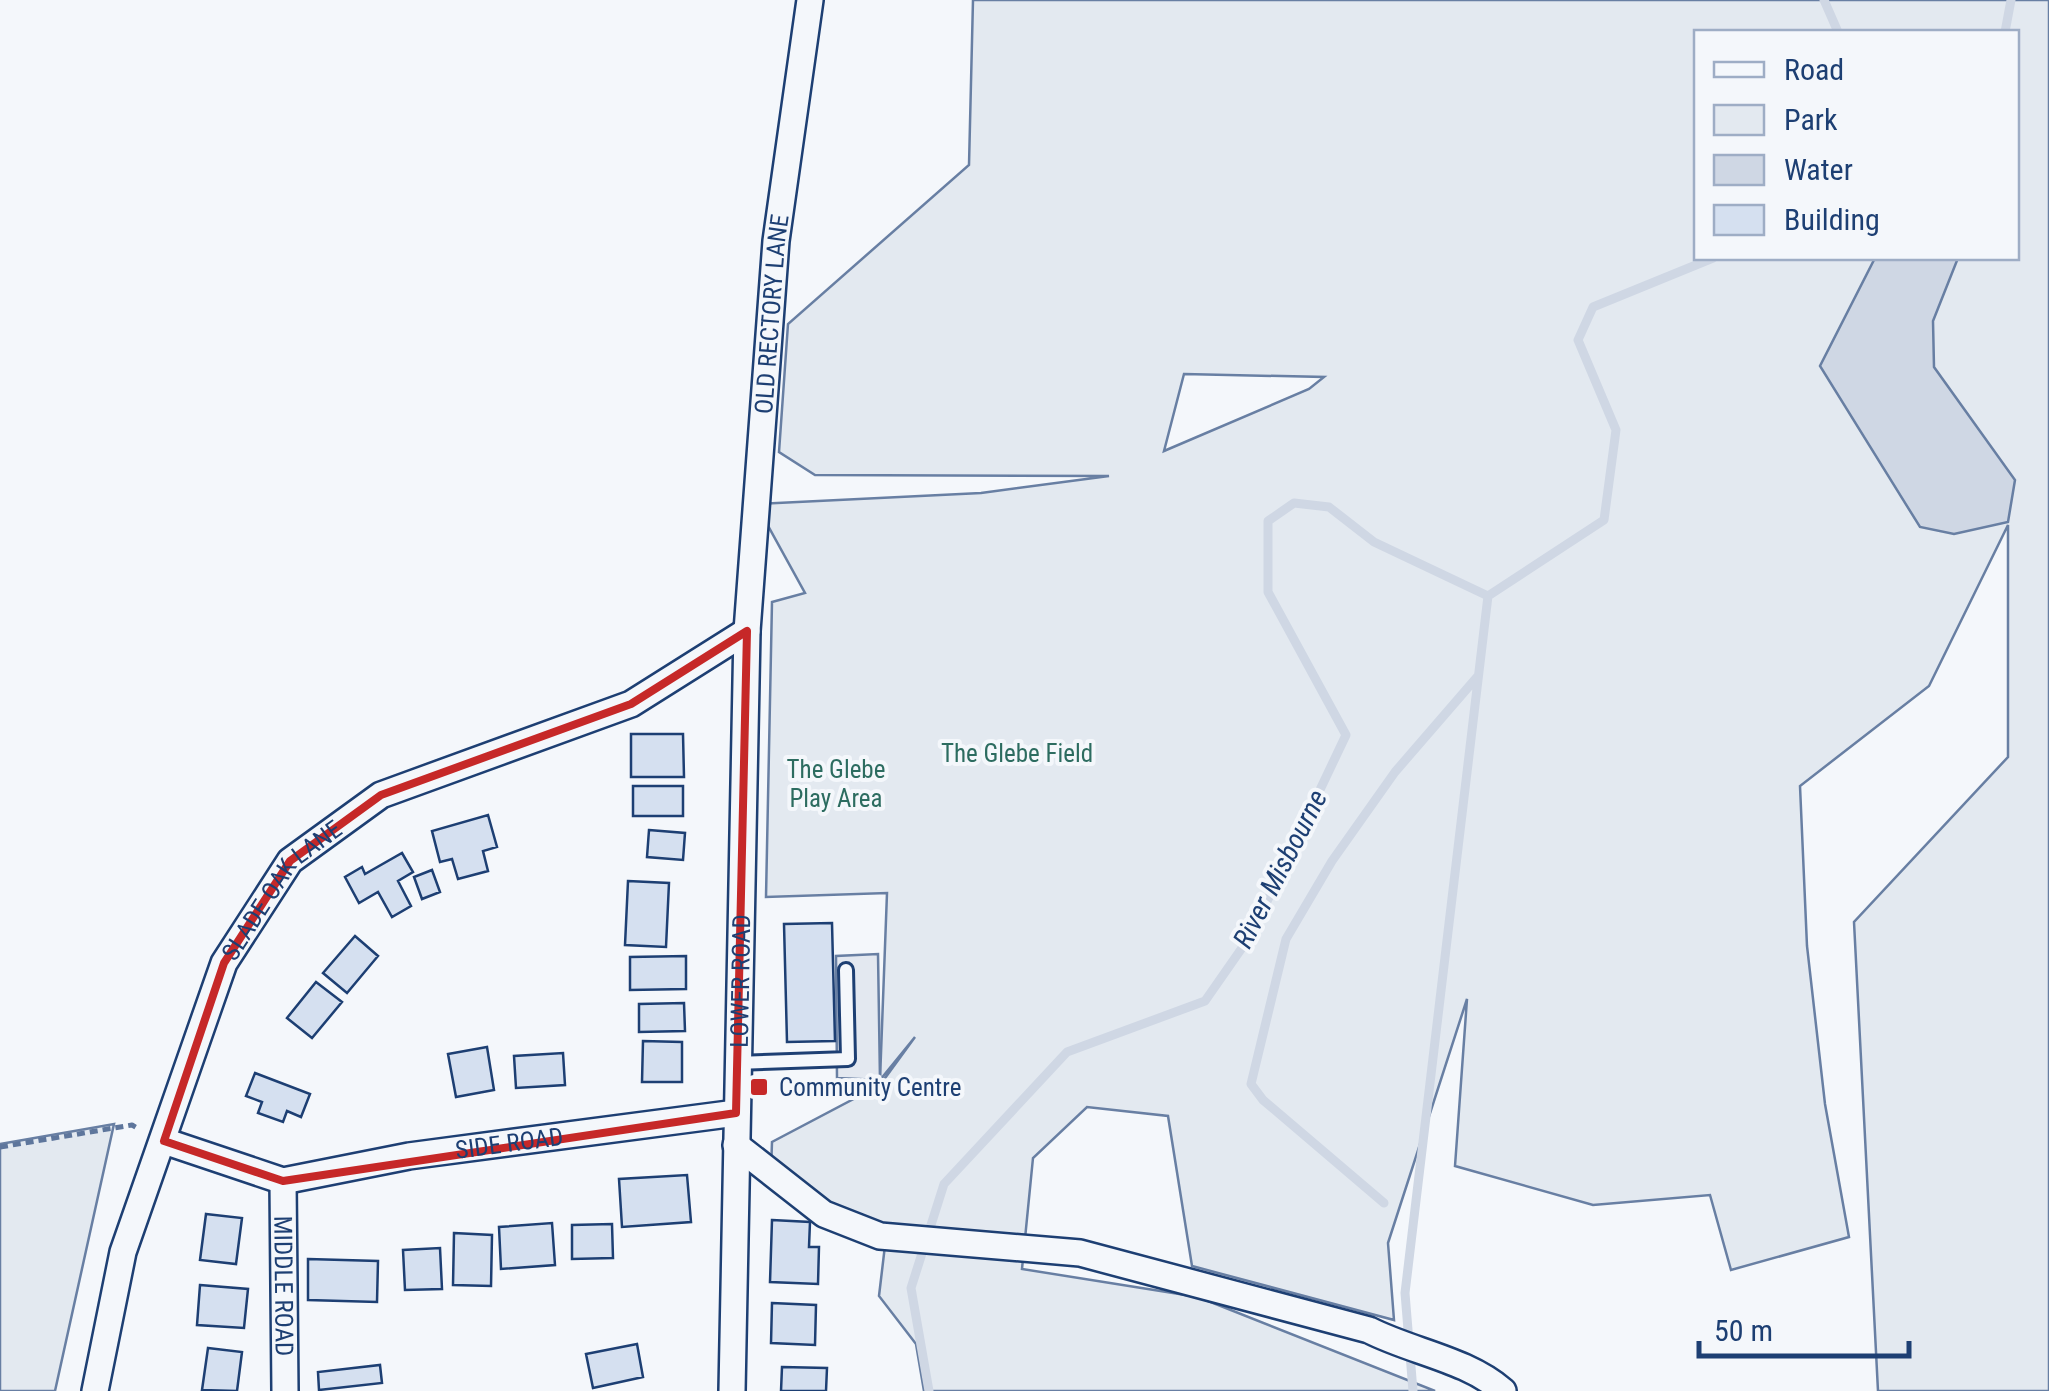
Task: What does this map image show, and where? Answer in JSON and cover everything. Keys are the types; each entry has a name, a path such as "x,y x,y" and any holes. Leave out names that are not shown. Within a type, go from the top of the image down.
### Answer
{"street":[{"name":"OLD RECTORY LANE","path":"747,631 776,240 810,0"},
{"name":"LOWER ROAD","path":"732,1391 747,631"},
{"name":"SLADE OAK LANE","path":"95,1391 123,1252 224,964 290,861 382,794 630,704 747,631"},
{"name":"SIDE ROAD","path":"283,1180 409,1156 736,1112"},
{"path":"164,1142 283,1180"},
{"path":"736,1146 824,1214 880,1236 1080,1253 1369,1330 1396,1344 1462,1366 1502,1391"},
{"name":"MIDDLE ROAD","path":"283,1180 286,1391"}],"lane":[{"path":"736,1063 848,1059 846,970"}],"path":[{"path":"0,1148 132,1126 164,1142"}],"highlighted area":[{"path":"747,631 736,1113 283,1181 164,1141 224,963 290,861 381,795 631,704"}],"green space":[{"path":"973,0 2049,0 2049,1391 1878,1391 1854,922 2008,757 2008,525 1929,686 1800,786 1807,946 1825,1104 1849,1237 1731,1270 1710,1195 1593,1205 1455,1166 1467,999 1388,1243 1394,1320 1192,1266 1168,1116 1087,1107 1033,1158 1022,1269 1198,1297 1435,1391 924,1391 916,1344 879,1296 886,1237 771,1172 772,1142 880,1085 915,1037 880,1080 887,893 766,897 772,602 805,593 756,504 981,493 1109,476 815,475 779,452 788,324 969,165","holes":["1184,374 1324,377 1309,389 1164,451"]},
{"path":"114,1124 55,1391 0,1391 0,1144"}],"shaded area":[{"path":"878,954 880,1080 837,1078 836,956"}],"water":[{"path":"1874,260 1957,260 1933,321 1934,367 2015,480 2008,522 1954,534 1920,527 1820,366"}],"building":[{"path":"631,734 683,734 684,777 631,777"},
{"path":"633,786 683,786 683,816 633,816"},
{"path":"488,815 497,847 483,851 488,871 458,879 452,859 440,862 432,831"},
{"path":"649,830 685,833 683,860 647,857"},
{"path":"402,853 413,872 398,881 411,906 392,917 378,892 359,903 345,877 362,867 365,874"},
{"path":"432,870 440,892 422,899 414,877"},
{"path":"628,881 669,883 666,947 625,945"},
{"path":"832,923 835,1041 787,1042 784,924"},
{"path":"355,936 378,956 347,993 323,973"},
{"path":"686,956 686,989 630,990 630,957"},
{"path":"316,982 342,1002 312,1038 287,1018"},
{"path":"684,1003 685,1031 639,1032 639,1004"},
{"path":"643,1041 682,1042 682,1082 642,1082"},
{"path":"487,1047 494,1090 456,1097 448,1054"},
{"path":"563,1053 565,1085 516,1088 514,1056"},
{"path":"255,1073 310,1094 301,1117 287,1111 283,1122 258,1113 262,1102 246,1096"},
{"path":"687,1175 691,1222 622,1227 619,1179"},
{"path":"206,1214 242,1218 236,1264 200,1260"},
{"path":"772,1220 810,1222 809,1247 819,1247 818,1284 770,1282"},
{"path":"552,1223 555,1265 501,1269 499,1227"},
{"path":"612,1224 613,1258 572,1259 572,1225"},
{"path":"454,1233 492,1235 491,1286 453,1285"},
{"path":"440,1248 442,1289 405,1290 403,1250"},
{"path":"308,1259 378,1261 377,1302 308,1300"},
{"path":"200,1285 248,1289 244,1328 197,1325"},
{"path":"772,1303 816,1305 815,1345 771,1343"},
{"path":"637,1344 643,1377 593,1388 586,1354"},
{"path":"208,1348 242,1352 237,1391 202,1390"},
{"path":"380,1365 382,1383 319,1390 318,1372"},
{"path":"782,1367 827,1368 826,1391 781,1391"}],"waterway":[{"name":"River Misbourne","path":"1824,0 1837,30"},
{"path":"2005,30 2011,0"},
{"name":"River Misbourne","path":"1413,1391 1405,1293 1488,596 1604,520 1616,430 1578,340 1593,307 1708,260"},
{"name":"River Misbourne","path":"929,1391 911,1288 944,1184 1067,1052 1205,1001 1251,935 1346,735 1268,592 1268,521 1294,503 1329,507 1374,542 1488,596"},
{"path":"1384,1203 1263,1100 1251,1084 1286,939 1332,861 1395,772 1478,676"}],"place":[{"name":"Community Centre","path":"759,1087"}],"park label":[{"name":"The Glebe Field","path":"1017,753"},
{"name":"The Glebe Play Area","path":"836,784"}]}
